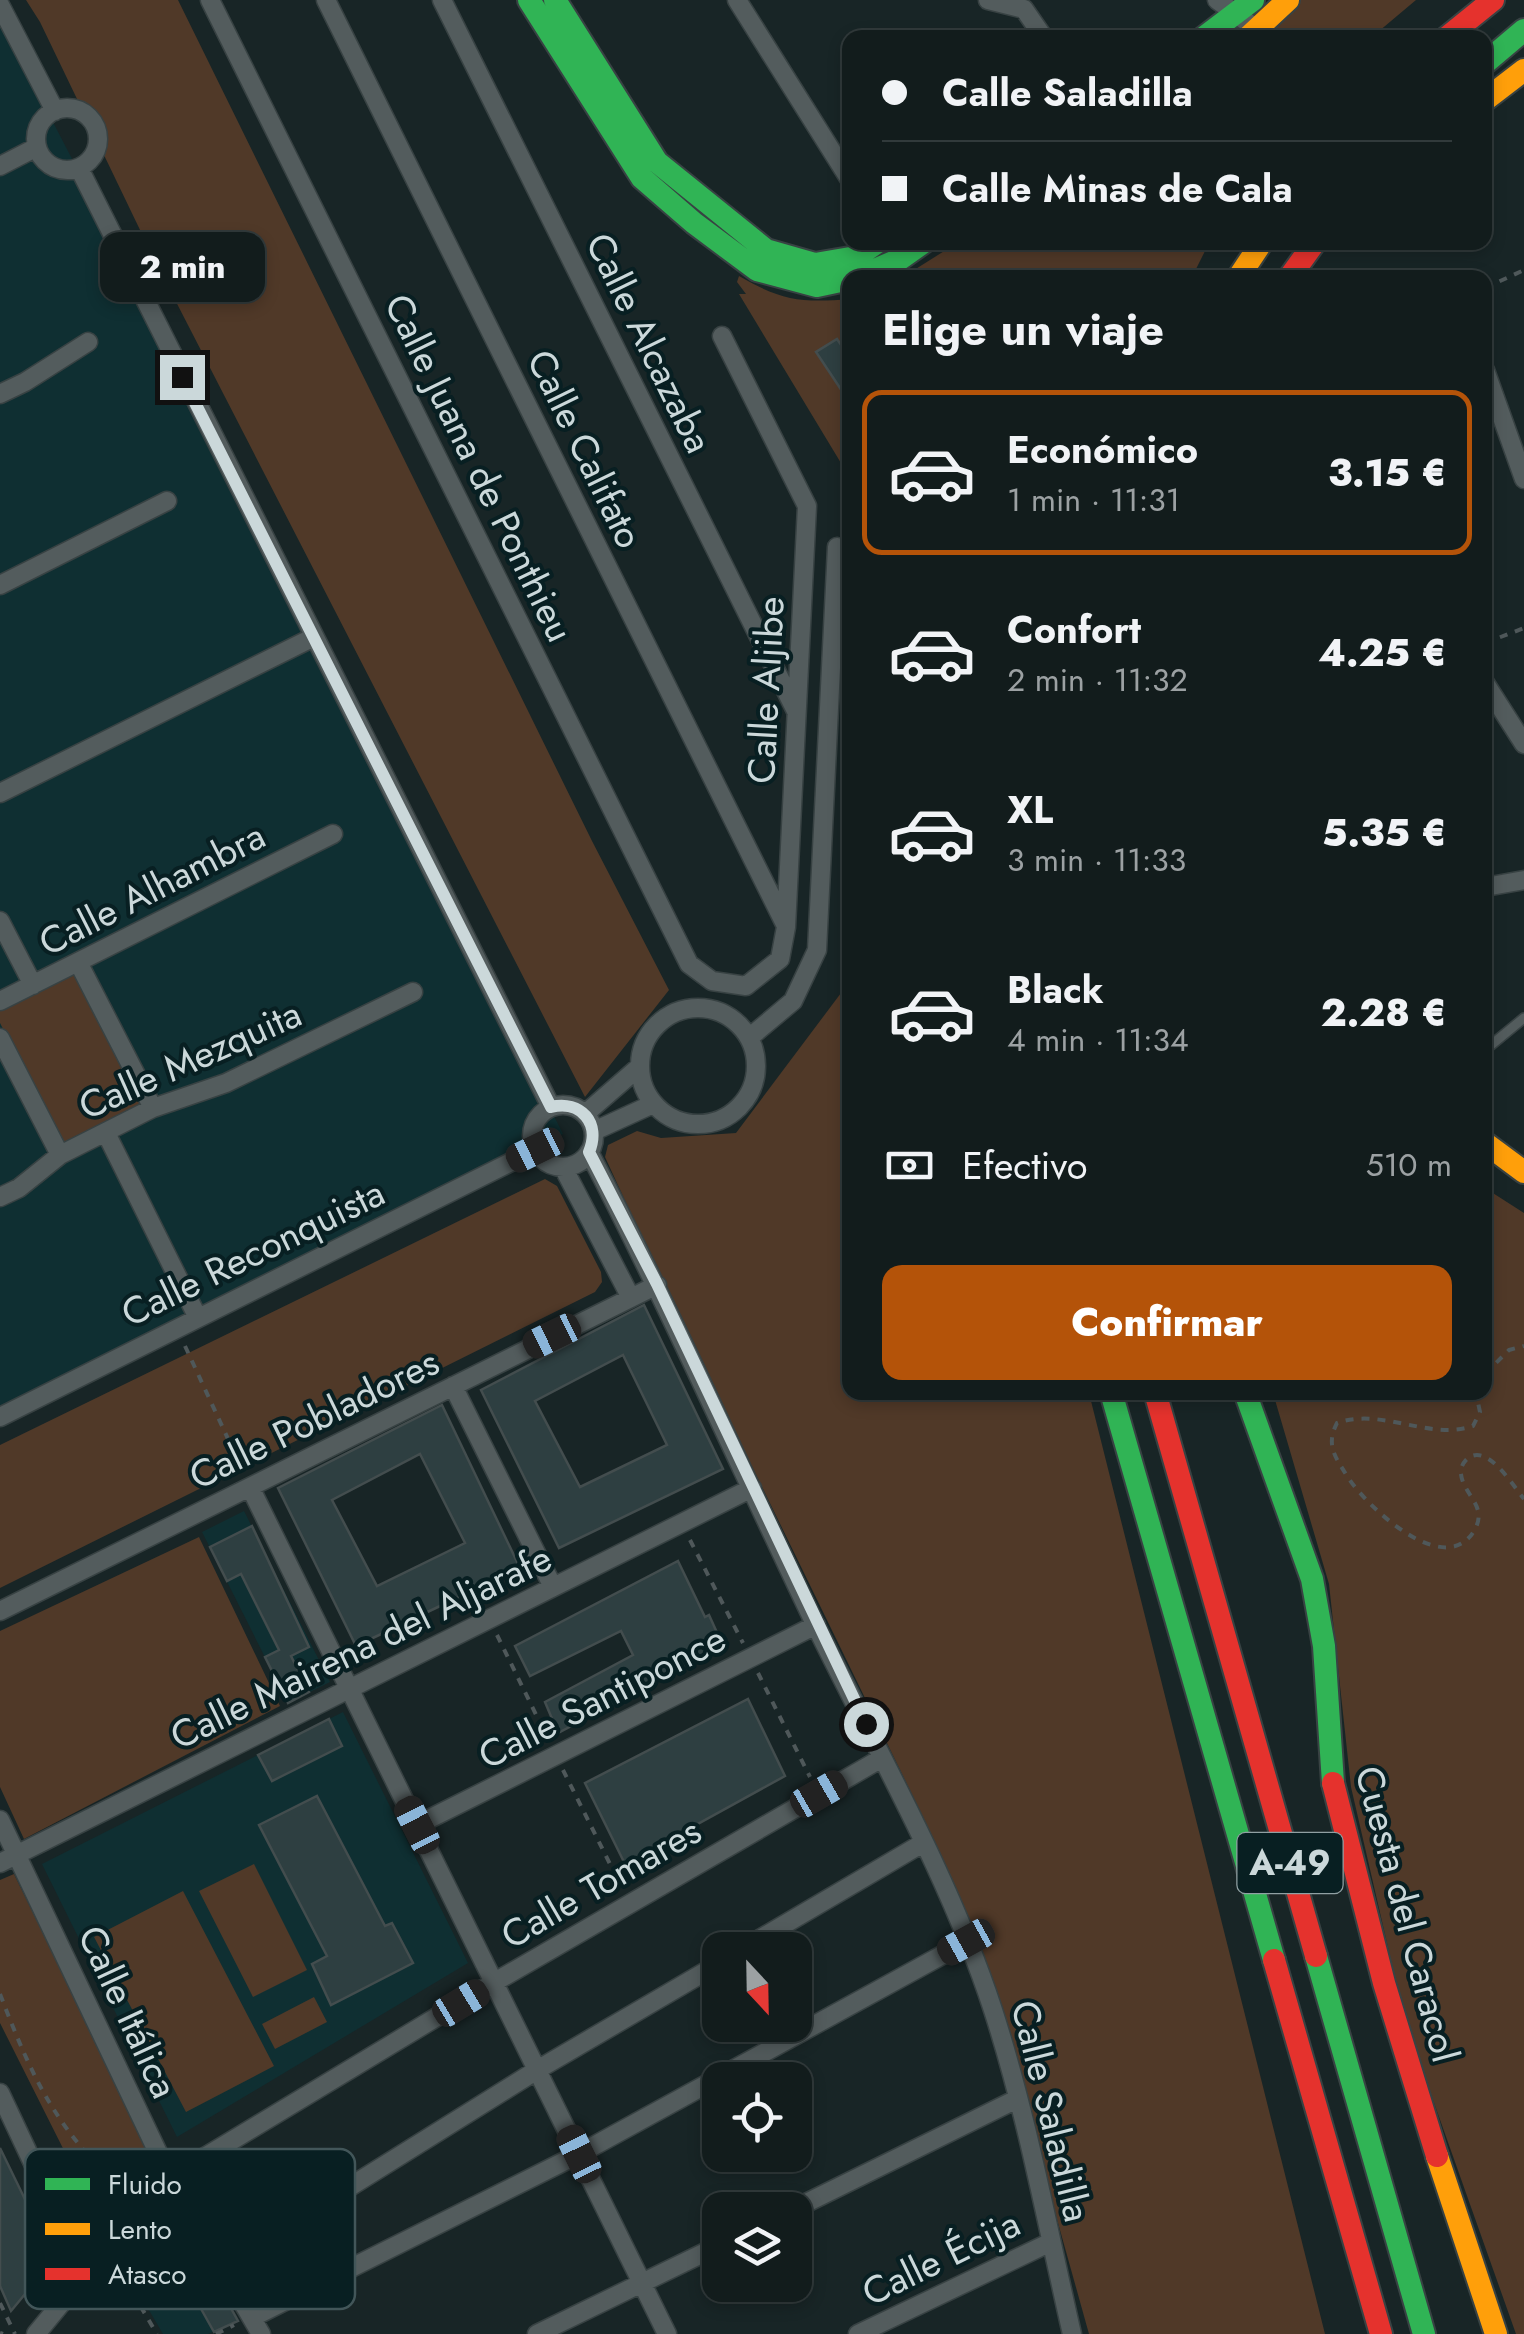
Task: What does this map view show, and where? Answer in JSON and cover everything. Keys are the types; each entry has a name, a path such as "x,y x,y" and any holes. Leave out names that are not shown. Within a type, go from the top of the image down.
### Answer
{"main road":[{"path":"530,0 642,178 756,270 817,286 842,280"},
{"path":"555,0 657,162 766,250 815,264 856,256 865,250"},
{"path":"1215,30 1253,0"},
{"path":"1256,30 1288,0"},
{"path":"1456,30 1494,0"},
{"path":"1492,57 1524,30"},
{"path":"1492,95 1524,70"},
{"path":"865,270 895,251"},
{"path":"1492,1149 1524,1172"},
{"name":"A-49","path":"1113,1400 1382,2334"},
{"name":"A-49","path":"1157,1400 1424,2334"},
{"name":"Cuesta del Caracol","path":"1248,1400 1312,1579 1324,1646 1330,1772 1354,1873 1433,2142 1496,2334"}],"street":[{"name":"Calle Juana de Ponthieu","path":"210,0 689,964"},
{"name":"Calle Califato","path":"326,0 786,928"},
{"name":"Calle Alcazaba","path":"442,0 798,715"},
{"path":"736,0 842,167"},
{"path":"988,0 1024,9 1038,30"},
{"path":"1217,0 1248,30"},
{"path":"2,12 55,111"},
{"path":"74,109 84,113 96,128 98,147 94,156 79,168 53,167 40,155 38,130 55,111 74,109"},
{"path":"0,166 37,147"},
{"path":"79,168 148,312 551,1107"},
{"name":"Calle Aljibe","path":"689,964 712,981 746,986 780,960 786,928 798,715 807,506 722,336"},
{"path":"0,394 88,342"},
{"path":"1492,390 1524,479"},
{"path":"0,585 167,502"},
{"path":"749,1038 793,1001 817,950 837,546"},
{"path":"0,793 314,637"},
{"path":"1492,694 1524,744"},
{"name":"Calle Alhambra","path":"0,1001 333,834"},
{"path":"1492,886 1524,880"},
{"path":"0,920 32,985"},
{"path":"78,962 152,1108"},
{"name":"Calle Mezquita","path":"0,1197 20,1188 60,1155 152,1108 226,1084 413,992"},
{"path":"702,1008 721,1013 737,1023 749,1038 756,1075 750,1093 723,1119 685,1124 653,1104 643,1087 642,1048 666,1018 683,1010 702,1008"},
{"path":"0,1038 60,1155"},
{"path":"590,1123 570,1106 551,1107 542,1113 532,1130 535,1150 547,1162 574,1165 589,1152 590,1123 640,1067"},
{"path":"590,1123 653,1104"},
{"path":"106,1133 197,1316"},
{"name":"Calle Reconquista","path":"0,1416 535,1150"},
{"name":"Calle Saladilla","path":"589,1152 657,1284 923,1843 966,1942 993,2009 1072,2334"},
{"path":"563,1166 631,1298"},
{"name":"Calle Pobladores","path":"0,1611 657,1284"},
{"path":"453,1386 553,1588"},
{"path":"250,1487 666,2334"},
{"name":"Calle Mairena del Aljarafe","path":"8,1859 752,1488"},
{"name":"Calle Santiponce","path":"417,1825 816,1625"},
{"name":"Calle Tomares","path":"218,2149 493,1983 882,1758"},
{"name":"Calle Itálica","path":"0,1820 8,1859 155,2149"},
{"path":"772,1932 923,1843"},
{"path":"355,2273 966,1942"},
{"path":"355,2184 702,1973"},
{"path":"0,2093 26,2149"},
{"path":"812,2200 1017,2099"},
{"name":"Calle Écija","path":"858,2334 1051,2242"},
{"path":"537,2334 702,2255"},
{"name":"Calle Tomares","path":"36,2334 56,2309"},
{"path":"257,2325 287,2309"}],"lane":[{"path":"1492,1044 1524,1018"}],"path":[{"path":"1492,285 1524,270"},
{"path":"1492,640 1524,628"},
{"path":"176,1326 250,1487"},
{"path":"1492,1367 1509,1350 1524,1346"},
{"path":"1477,1400 1480,1412 1473,1426 1458,1431 1351,1418 1337,1423 1330,1436 1333,1451 1368,1501 1403,1533 1432,1545 1447,1547 1463,1542 1474,1531 1478,1504 1460,1470 1464,1461 1473,1456 1485,1456 1495,1464 1524,1498"},
{"path":"0,1994 18,2044 62,2126 81,2149"},
{"path":"0,2302 15,2334"},
{"path":"142,2309 157,2334"},
{"path":"216,2334 228,2328"}],"shaded area":[{"path":"26,0 178,0 669,990 585,1097 154,259"},
{"path":"1287,0 1416,0 1380,30 1248,30"},
{"path":"0,20 563,1134 0,1414"},
{"path":"946,250 1206,250 1196,270 914,270"},
{"path":"739,276 793,298 842,300 842,465 739,294 746,294 737,282"},
{"path":"74,970 142,1104 62,1145 0,1023 0,1007"},
{"path":"842,992 842,1400 1091,1400 1325,2334 1089,2334 995,1997 923,1817 605,1157 608,1145 637,1131 661,1138 736,1133"},
{"path":"545,1179 557,1186 601,1272 602,1282 595,1292 0,1588 0,1445"},
{"path":"1492,1192 1524,1213 1524,2334 1516,2334 1405,2021 1351,1787 1329,1584 1275,1400 1492,1400"},
{"path":"244,1511 330,1682 288,1703 202,1532"},
{"path":"199,1537 280,1706 24,1839 0,1787 0,1631"},
{"path":"343,1712 468,1963 177,2137 42,1864"},
{"path":"254,1864 307,1970 253,1997 199,1891"},
{"path":"14,1874 149,2149 63,2149 0,2023 0,1880"},
{"path":"183,1891 274,2066 186,2112 94,1937"},
{"path":"314,1997 327,2022 275,2049 262,2024"},
{"path":"148,2309 232,2309 238,2321 208,2334 163,2334"}],"building":[{"path":"837,339 842,346 842,391 816,352"},
{"path":"644,1305 723,1469 559,1548 481,1390","holes":["623,1355 667,1445 580,1487 535,1401"]},
{"path":"442,1405 520,1568 356,1646 278,1488","holes":["420,1454 465,1543 377,1586 332,1500"]},
{"path":"252,1526 309,1647 291,1656 309,1692 288,1703 265,1657 279,1650 241,1574 227,1581 210,1547"},
{"path":"678,1561 723,1646 558,1733 545,1702 633,1655 621,1631 530,1676 515,1646"},
{"path":"748,1699 785,1776 625,1864 585,1783"},
{"path":"329,1719 342,1746 272,1781 258,1755"},
{"path":"317,1796 385,1926 392,1923 413,1963 331,2005 312,1964 327,1956 259,1825"},
{"path":"0,2148 25,2199 25,2294 11,2311 0,2286"},
{"path":"201,2309 231,2309 238,2321 214,2332"}],"traffic: fast":[{"path":"529,0 642,178 757,270 817,286 842,281"},
{"path":"555,0 657,162 766,250 815,264 856,257 866,250"},
{"path":"1214,30 1253,0"},
{"path":"1492,57 1524,30"},
{"path":"875,270 913,250"},
{"path":"1113,1400 1274,1960"},
{"path":"1248,1400 1312,1579 1324,1646 1333,1783"},
{"path":"1316,1956 1424,2334"}],"traffic: slow":[{"path":"1256,30 1288,0"},
{"path":"1492,95 1524,70"},
{"path":"1243,270 1257,250"},
{"path":"1492,1148 1524,1172"},
{"path":"1437,2156 1496,2334"}],"traffic: jam":[{"path":"1456,30 1493,0"},
{"path":"1295,270 1309,250"},
{"path":"1157,1400 1316,1956"},
{"path":"1333,1783 1384,1983 1437,2156"},
{"path":"1274,1960 1381,2334"}],"route":[{"path":"182,377 551,1107 578,1109 591,1122 594,1131 589,1152 657,1284 866,1724"}]}
